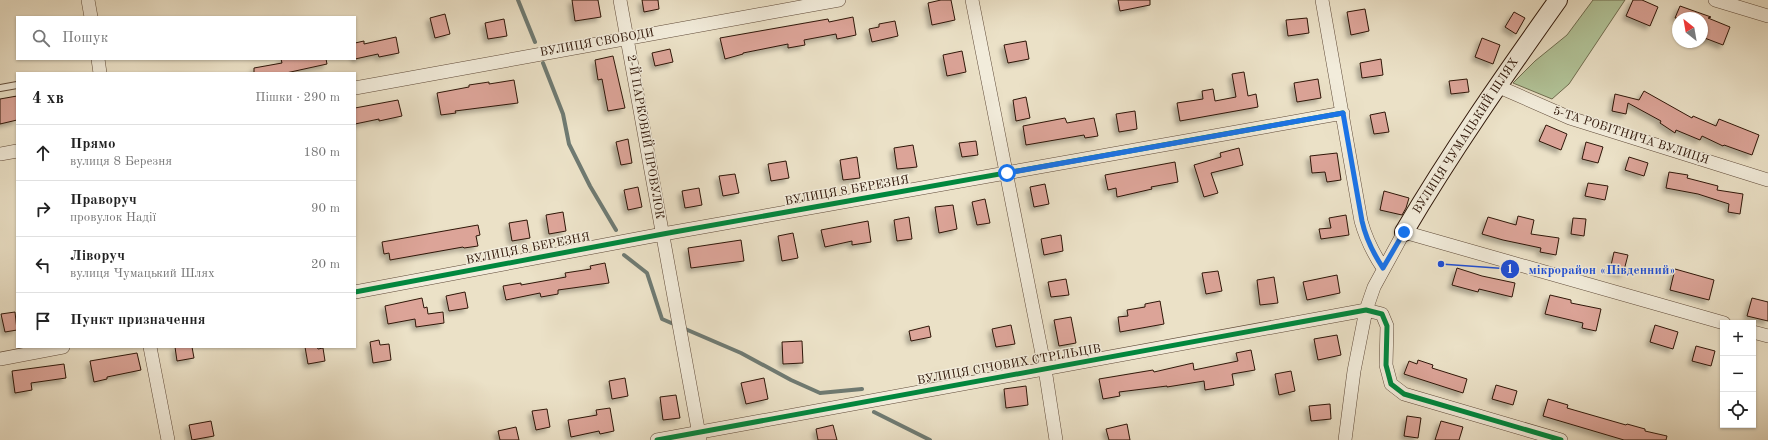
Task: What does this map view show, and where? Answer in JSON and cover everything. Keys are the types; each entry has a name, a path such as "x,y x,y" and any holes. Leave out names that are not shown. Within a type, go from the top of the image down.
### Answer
{"street":[{"path":"88,0 91,16"},
{"name":"2-Й ПАРКОВИЙ ПРОВУЛОК","path":"620,0 699,436"},
{"name":"ВУЛИЦЯ СВОБОДИ","path":"356,88 839,0"},
{"path":"972,0 1045,369 1056,440"},
{"path":"1322,0 1362,221 1366,237 1374,256 1383,268"},
{"name":"ВУЛИЦЯ ЧУМАЦЬКИЙ ШЛЯХ","path":"1345,440 1354,371 1366,310 1374,287 1383,268 1434,180 1497,86 1558,0"},
{"path":"1715,0 1768,16"},
{"path":"98,60 100,72"},
{"name":"5-ТА РОБІТНИЧА ВУЛИЦЯ","path":"1497,86 1570,118 1768,180"},
{"name":"ВУЛИЦЯ 8 БЕРЕЗНЯ","path":"356,292 663,234 1343,113"},
{"path":"0,154 16,150"},
{"path":"1404,232 1720,322"},
{"path":"1366,310 1382,314 1387,326 1386,365 1391,384 1404,394 1561,440"},
{"name":"ВУЛИЦЯ СІЧОВИХ СТРІЛЬЦІВ","path":"657,440 699,436 1045,369 1366,310"},
{"path":"1756,333 1768,336"},
{"path":"0,359 58,348"},
{"path":"150,348 168,440"}],"lane":[{"path":"0,88 16,85"}],"green space":[{"path":"1593,0 1625,0 1569,84 1552,99 1513,83 1535,61 1567,35"}],"building":[{"path":"572,0 598,0 601,17 575,21"},
{"path":"642,0 658,0 659,9 644,12"},
{"path":"941,0 951,0 955,20 932,25 928,3"},
{"path":"1118,0 1150,0 1150,5 1120,11"},
{"path":"1633,0 1642,0 1658,7 1650,26 1626,16"},
{"path":"1680,6 1697,12 1678,12"},
{"path":"1365,9 1369,31 1351,35 1347,12"},
{"path":"1514,12 1525,18 1516,34 1505,27"},
{"path":"445,14 450,34 435,38 430,18"},
{"path":"853,17 856,35 837,39 836,34 804,40 805,45 788,48 788,44 743,53 725,59 720,38 828,19 829,22"},
{"path":"1307,18 1309,33 1288,36 1286,20"},
{"path":"1708,18 1730,27 1723,45 1708,39"},
{"path":"504,19 507,36 488,39 485,23"},
{"path":"895,21 898,36 872,42 869,29 879,27 879,24"},
{"path":"396,37 399,53 379,57 378,54 356,59 356,43 364,41 364,44"},
{"path":"1482,38 1500,45 1493,64 1475,57"},
{"path":"1026,41 1029,59 1008,63 1004,45"},
{"path":"670,49 673,62 655,66 652,53"},
{"path":"962,51 966,72 947,76 943,55"},
{"path":"613,56 625,108 608,111 602,79 598,80 595,60"},
{"path":"1381,59 1383,75 1362,78 1360,63"},
{"path":"281,60 326,60 327,64 291,72 254,72 254,68 282,63"},
{"path":"1244,72 1248,96 1256,94 1258,107 1180,121 1177,103 1203,99 1202,91 1213,89 1215,101 1236,97 1232,74"},
{"path":"1318,79 1321,98 1297,102 1294,83"},
{"path":"1467,79 1469,92 1451,94 1449,81"},
{"path":"514,80 518,103 455,111 456,113 441,115 437,93 469,87 469,85 489,82 489,84"},
{"path":"1644,91 1692,118 1693,116 1716,126 1719,119 1759,135 1752,155 1724,145 1723,146 1702,136 1700,140 1676,130 1675,133 1660,123 1661,121 1628,103 1626,114 1612,111 1615,94 1639,100"},
{"path":"16,96 16,120 0,124 0,99"},
{"path":"1026,97 1030,118 1016,121 1013,100"},
{"path":"398,100 402,116 356,124 356,108"},
{"path":"1135,111 1137,129 1119,132 1116,114"},
{"path":"1385,112 1389,132 1374,134 1370,115"},
{"path":"1065,118 1067,123 1094,118 1098,136 1085,138 1084,135 1026,145 1023,126"},
{"path":"1546,125 1567,134 1561,150 1539,141"},
{"path":"628,139 632,163 621,165 616,142"},
{"path":"976,141 978,155 962,157 959,143"},
{"path":"1586,142 1603,147 1598,163 1582,159"},
{"path":"913,145 917,167 897,169 894,148"},
{"path":"1239,148 1243,165 1211,173 1218,193 1204,197 1194,165 1221,157 1220,153"},
{"path":"1337,153 1341,180 1327,182 1325,172 1312,173 1310,156"},
{"path":"857,157 860,178 843,180 840,160"},
{"path":"1629,157 1648,163 1644,176 1625,170"},
{"path":"786,161 789,178 771,181 768,164"},
{"path":"1175,162 1178,182 1151,187 1152,189 1117,197 1116,188 1108,190 1105,175"},
{"path":"1669,172 1688,175 1687,178 1718,186 1717,190 1743,194 1740,214 1728,212 1729,204 1698,194 1666,188"},
{"path":"735,174 739,193 723,196 719,176"},
{"path":"1588,183 1608,186 1605,200 1585,196"},
{"path":"1045,184 1049,204 1034,207 1030,187"},
{"path":"638,187 642,207 628,210 624,190"},
{"path":"699,188 702,205 685,208 682,191"},
{"path":"1384,191 1409,198 1402,215 1380,210"},
{"path":"985,199 990,223 977,225 972,202"},
{"path":"953,205 957,229 939,233 935,207"},
{"path":"563,212 566,231 549,234 546,215"},
{"path":"1346,215 1349,235 1321,239 1319,229 1331,228 1329,218"},
{"path":"1518,216 1534,220 1531,234 1559,238 1556,255 1540,252 1541,248 1482,234 1488,217 1516,225"},
{"path":"909,217 912,239 897,241 894,220"},
{"path":"1573,218 1586,219 1584,236 1571,234"},
{"path":"527,220 530,238 512,241 509,223"},
{"path":"868,221 871,242 852,245 852,241 825,247 821,230"},
{"path":"478,225 480,235 476,236 478,246 463,247 390,260 389,253 384,254 382,242"},
{"path":"793,233 798,258 782,261 778,236"},
{"path":"1061,235 1063,251 1044,255 1041,239"},
{"path":"741,240 744,261 691,268 688,248"},
{"path":"1614,252 1628,255 1623,274 1610,270"},
{"path":"605,263 609,283 558,290 558,294 541,297 540,293 506,300 503,286 521,283 521,285 566,277 565,273 591,269 590,266"},
{"path":"1457,268 1482,276 1515,283 1512,297 1479,289 1478,292 1452,285"},
{"path":"1675,269 1714,280 1709,300 1670,290"},
{"path":"1218,271 1222,291 1206,294 1202,273"},
{"path":"1337,275 1340,293 1307,300 1303,282"},
{"path":"1274,277 1278,303 1260,305 1257,280"},
{"path":"1066,279 1069,295 1051,297 1048,282"},
{"path":"465,292 468,308 449,311 446,296"},
{"path":"1550,295 1571,300 1571,303 1601,309 1596,331 1582,328 1583,323 1545,314"},
{"path":"422,298 424,308 427,307 428,314 443,312 444,323 416,327 415,319 388,324 385,306"},
{"path":"1752,298 1768,302 1768,321 1747,316"},
{"path":"1160,301 1164,324 1120,332 1118,317 1128,316 1127,310 1145,307 1145,304"},
{"path":"15,312 16,330 5,332 1,314"},
{"path":"1071,317 1076,343 1059,346 1054,320"},
{"path":"1011,325 1015,344 996,347 992,329"},
{"path":"1655,325 1678,332 1673,349 1650,342"},
{"path":"929,326 931,337 911,341 909,331"},
{"path":"1337,335 1341,355 1318,360 1314,339"},
{"path":"379,340 380,345 389,344 391,360 373,363 370,342"},
{"path":"802,341 803,363 783,364 782,342"},
{"path":"1696,346 1715,351 1711,366 1692,361"},
{"path":"175,348 192,348 194,358 177,361"},
{"path":"305,348 323,348 325,361 308,364"},
{"path":"1251,350 1255,370 1232,374 1234,385 1205,390 1204,381 1167,387 1119,392 1120,396 1103,399 1099,379 1153,370 1154,372 1193,363 1194,370 1238,361 1236,353"},
{"path":"137,353 141,370 107,377 107,379 94,382 90,361"},
{"path":"1418,360 1433,365 1432,368 1467,379 1463,393 1404,374 1409,361 1417,364"},
{"path":"64,364 66,378 31,383 32,390 15,393 12,371"},
{"path":"1291,371 1295,391 1279,395 1275,374"},
{"path":"625,378 628,396 612,399 609,381"},
{"path":"764,378 768,399 746,404 741,383"},
{"path":"1496,385 1517,391 1513,405 1492,399"},
{"path":"1026,386 1028,405 1006,408 1004,389"},
{"path":"676,395 680,418 663,420 660,397"},
{"path":"1548,399 1568,405 1567,408 1667,436 1666,440 1624,440 1543,416"},
{"path":"1330,404 1331,419 1311,421 1309,406"},
{"path":"610,408 614,431 600,434 599,431 571,437 568,420 597,415 596,410"},
{"path":"547,409 550,427 536,430 532,411"},
{"path":"1407,416 1421,418 1418,438 1404,436"},
{"path":"211,421 214,436 192,440 189,425"},
{"path":"1441,421 1463,427 1459,440 1435,440"},
{"path":"1127,424 1130,440 1109,440 1106,429"},
{"path":"833,425 837,440 818,440 816,429"},
{"path":"516,427 519,440 500,440 498,431"}],"waterway":[{"path":"518,0 535,42"},
{"path":"543,63 563,114 569,144 590,186 616,230"},
{"path":"624,255 647,273 662,319 741,353 791,380 820,393 862,389"},
{"path":"874,412 930,440"}],"cycle path":[{"path":"356,292 663,234 1343,113"},
{"path":"657,440 1366,310 1382,314 1387,326 1386,365 1391,384 1404,394 1561,440"}],"place":[{"name":"мікрорайон «Південний»","path":"1441,264"}],"route":[{"path":"1007,173 1343,113 1366,237 1374,256 1383,268 1404,232"}]}
